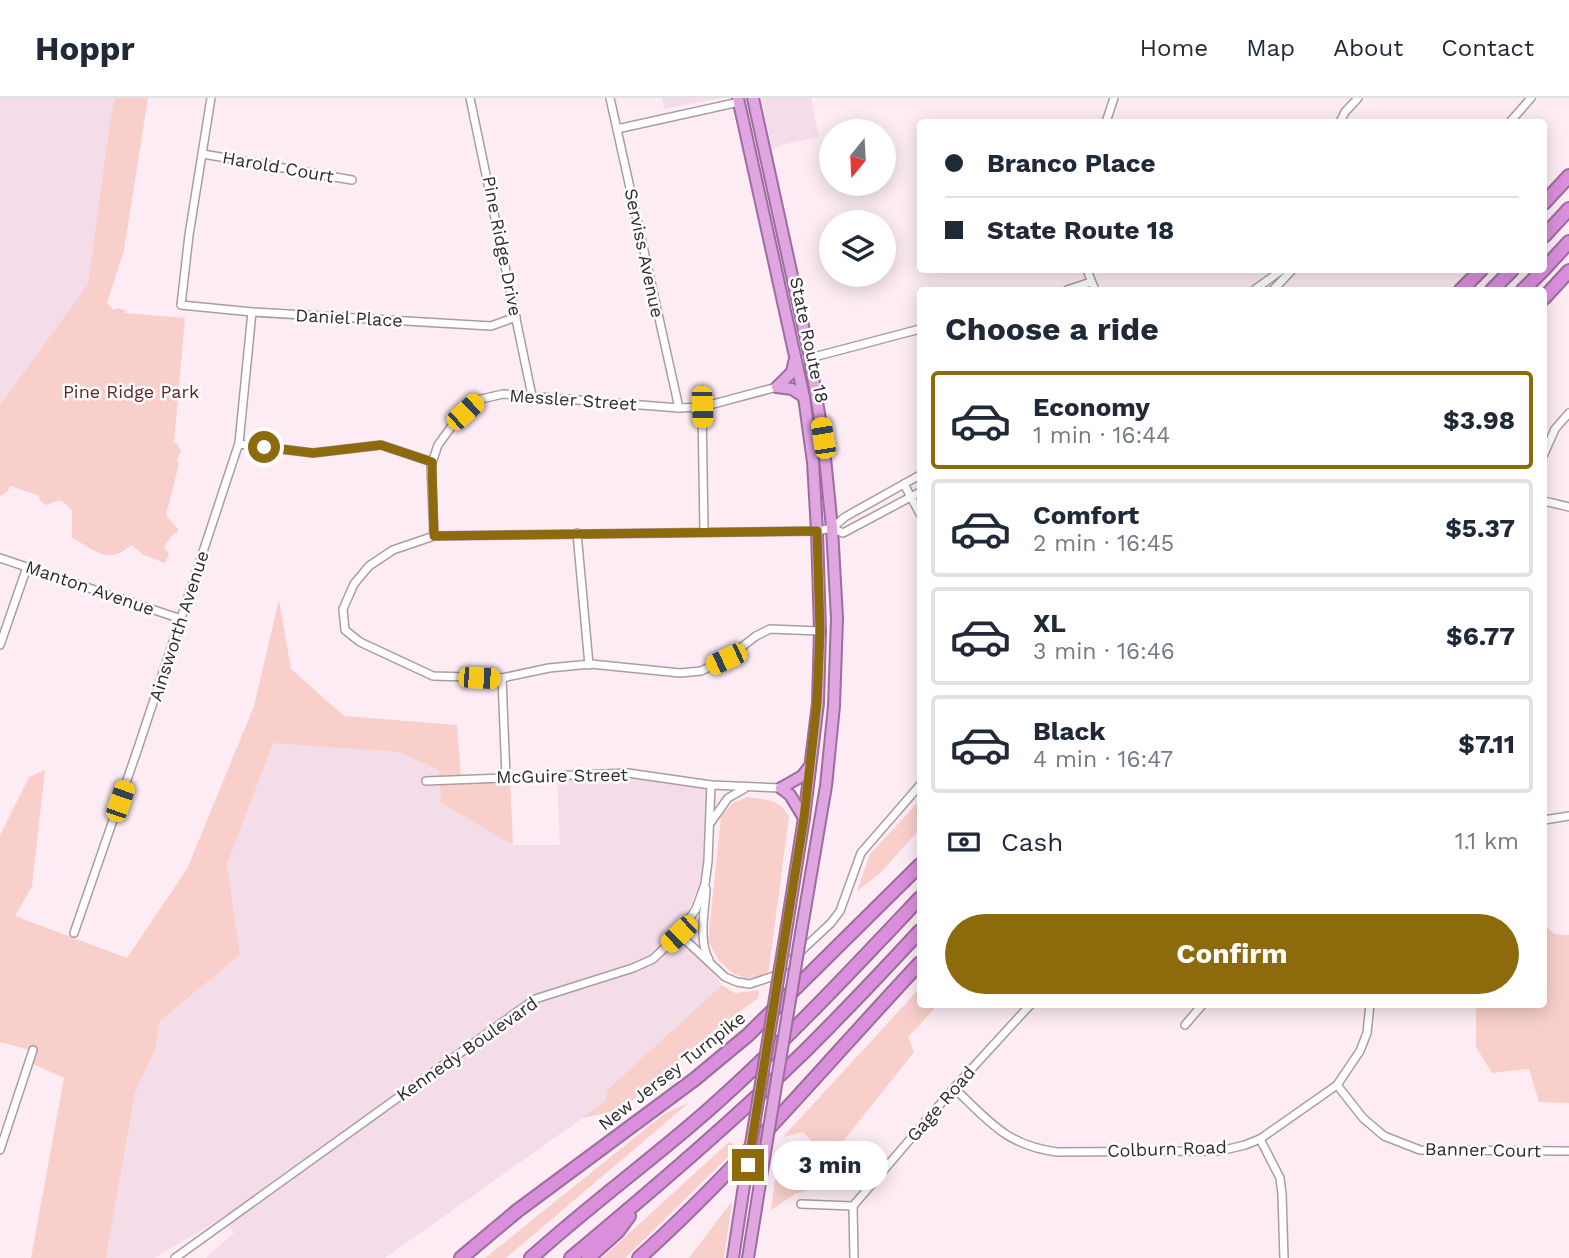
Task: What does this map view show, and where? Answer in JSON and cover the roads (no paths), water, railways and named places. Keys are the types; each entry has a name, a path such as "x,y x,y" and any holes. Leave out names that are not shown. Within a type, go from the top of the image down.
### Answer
{"highway":[{"name":"State Route 18","path":"748,1258 826,786 834,706 837,618 823,438 810,358 753,98"},
{"name":"State Route 18","path":"733,1258 804,818 817,703 820,631 813,462 804,397 738,100"},
{"path":"1547,200 1569,176"},
{"path":"1547,233 1569,209"},
{"path":"1547,265 1569,242"},
{"path":"1547,296 1569,271"},
{"path":"1464,287 1478,273"},
{"path":"1495,287 1509,273"},
{"path":"1526,287 1539,273"},
{"path":"777,387 792,372 795,359"},
{"path":"777,387 792,388 804,397"},
{"path":"804,818 790,795 781,788 802,776 810,766"},
{"name":"New Jersey Turnpike","path":"461,1258 517,1211 695,1079 740,1042 799,987 917,868"},
{"path":"524,1258 705,1114 792,1032 917,901"},
{"path":"571,1258 807,1049 917,934"},
{"path":"652,1258 719,1181 917,966"},
{"path":"639,1258 719,1181"},
{"path":"588,1258 618,1231 643,1197"},
{"path":"449,1258 503,1218 517,1211"},
{"path":"531,1258 556,1235"}],"street":[{"path":"203,154 211,98"},
{"path":"471,99 481,98"},
{"name":"Serviss Avenue","path":"610,98 679,408"},
{"path":"1107,119 1114,98"},
{"path":"1342,119 1358,98"},
{"path":"1513,119 1531,98"},
{"name":"Pine Ridge Drive","path":"471,99 532,396"},
{"path":"617,129 738,100"},
{"name":"Harold Court","path":"203,154 352,180"},
{"name":"Daniel Place","path":"203,154 189,235 181,305 252,312 491,326 516,317"},
{"path":"1088,273 1094,287"},
{"path":"1258,287 1278,273"},
{"path":"1276,287 1289,273"},
{"path":"1075,287 1091,282"},
{"name":"Ainsworth Avenue","path":"74,933 239,444 252,312"},
{"path":"810,358 917,330"},
{"name":"Messler Street","path":"434,536 432,462 438,445 454,423 477,400 503,394 679,408 702,407 777,387"},
{"path":"702,407 704,531"},
{"path":"1547,447 1555,429 1569,413"},
{"path":"239,444 313,453 381,445 432,462"},
{"path":"820,631 771,629 756,636 726,659 701,671 680,673 589,665 549,667 502,678 433,676 360,642 345,630 343,609 354,584 369,566 393,550 434,536 817,531 832,528 845,517 917,477"},
{"path":"904,484 917,508"},
{"path":"832,528 843,533 917,494"},
{"path":"1547,502 1569,507"},
{"path":"577,533 589,665"},
{"name":"Manton Avenue","path":"0,558 181,619"},
{"path":"0,645 27,567"},
{"path":"502,678 506,776"},
{"name":"McGuire Street","path":"426,781 628,773 711,785 781,788"},
{"name":"Kennedy Boulevard","path":"175,1258 535,999 633,968 653,959 679,934 696,909 705,884 711,785"},
{"path":"710,825 716,811 728,797 736,791 749,788"},
{"path":"679,934 725,977 750,984 774,976 831,923 840,911 861,853 917,788"},
{"path":"1547,820 1569,816"},
{"path":"708,860 703,938 705,954 713,966"},
{"name":"Gage Road","path":"853,1206 954,1088 1027,1008"},
{"path":"1185,1025 1200,1008"},
{"name":"Colburn Road","path":"954,1088 1001,1132 1034,1149 1057,1152 1220,1151 1245,1146 1260,1139 1337,1085 1360,1051 1367,1034 1370,1008"},
{"path":"0,1150 33,1050"},
{"name":"Banner Court","path":"1337,1085 1363,1118 1384,1136 1420,1150 1569,1151"},
{"path":"1260,1139 1280,1178 1284,1258"},
{"path":"801,1205 853,1206 854,1258"}],"park label":[{"name":"Pine Ridge Park","path":"131,392"}]}
